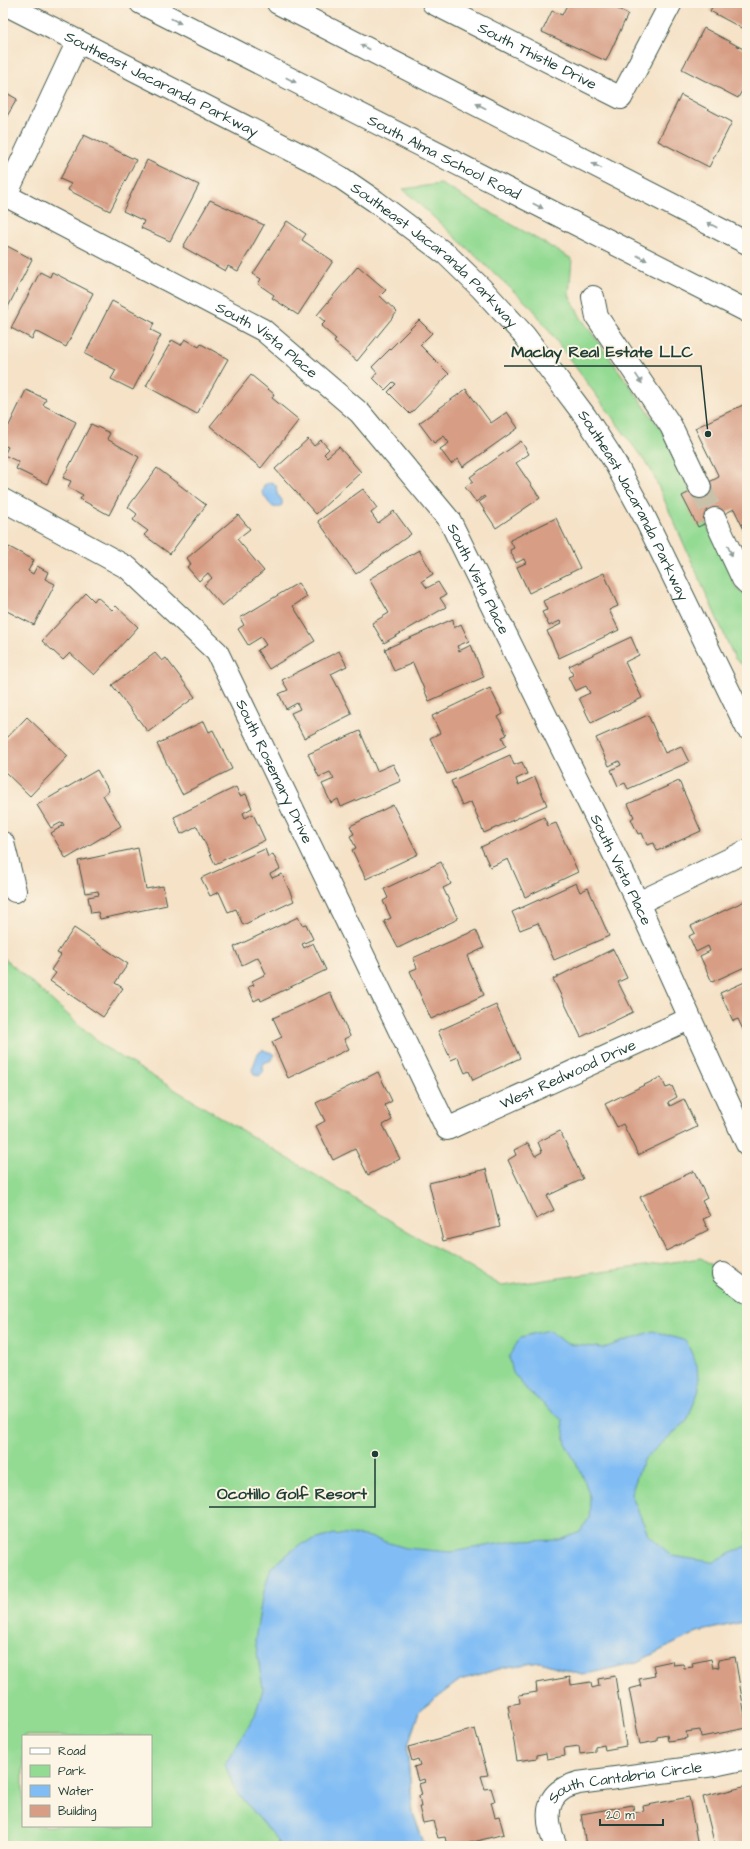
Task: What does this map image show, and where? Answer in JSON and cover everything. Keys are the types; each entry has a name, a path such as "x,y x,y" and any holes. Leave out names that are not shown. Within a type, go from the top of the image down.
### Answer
{"street":[{"name":"Southeast Jacaranda Parkway","path":"3,3 311,160 340,177 447,255 481,288 524,335 585,416 612,459 643,514 745,717"},
{"name":"South Alma School Road","path":"141,3 747,311"},
{"path":"278,3 747,243"},
{"name":"South Thistle Drive","path":"432,3 621,98 671,3"},
{"path":"4,195 78,41"},
{"name":"South Vista Place","path":"4,195 263,330 360,413 450,521 638,903 689,1019 747,1144"},
{"path":"593,297 598,318 671,426 700,487"},
{"name":"South Rosemary Drive","path":"3,500 128,568 217,652 447,1129"},
{"path":"715,518 743,579 747,583"},
{"path":"3,843 15,891"},
{"path":"638,903 747,852"},
{"name":"West Redwood Drive","path":"447,1129 689,1019"},
{"path":"723,1274 747,1292"},
{"name":"South Cantabria Circle","path":"556,1846 550,1833 548,1817 551,1801 562,1789 578,1783 714,1765 747,1758"}],"green space":[{"path":"441,184 572,259 569,295 581,318 663,432 737,589 747,596 747,668 735,659 651,470 533,309 403,189"},
{"path":"3,957 103,1046 419,1238 502,1286 701,1258 747,1287 747,1621 697,1632 637,1662 582,1675 540,1662 506,1667 460,1680 419,1711 407,1748 413,1813 425,1846 3,1846"}],"water":[{"path":"271,482 276,485 277,494 282,500 282,505 279,507 273,507 270,505 262,493 264,485"},
{"path":"263,1050 274,1055 272,1060 264,1063 262,1068 264,1071 259,1076 254,1074 252,1070 258,1053"},
{"path":"549,1330 567,1344 604,1348 653,1331 686,1341 697,1365 699,1390 687,1421 643,1460 631,1494 648,1534 672,1556 711,1562 747,1546 747,1621 697,1632 637,1662 582,1675 540,1662 506,1667 460,1680 419,1711 407,1748 413,1813 425,1846 279,1846 277,1840 234,1788 225,1764 255,1715 263,1689 255,1640 262,1598 271,1567 299,1545 334,1534 366,1536 406,1548 451,1552 514,1541 560,1540 580,1532 589,1518 590,1497 582,1474 566,1445 562,1420 527,1390 513,1373 509,1356 521,1337"}],"building":[{"path":"568,3 606,3 628,14 606,61 542,32 552,11 562,15"},
{"path":"714,3 747,3 747,31 710,11"},
{"path":"704,28 747,51 747,81 738,98 682,69"},
{"path":"3,91 17,99 3,123"},
{"path":"681,95 732,122 709,167 658,141"},
{"path":"84,135 136,160 110,211 68,190 71,184 60,179"},
{"path":"147,160 199,185 170,241 141,228 144,221 123,211"},
{"path":"210,200 264,225 238,271 228,266 225,271 183,247"},
{"path":"287,221 306,234 302,240 333,261 298,315 272,298 274,295 258,284 261,279 253,274"},
{"path":"7,246 32,259 5,313 3,311 3,254"},
{"path":"358,266 386,290 380,296 397,312 357,361 334,342 336,339 321,326 325,322 317,315"},
{"path":"40,272 50,277 52,272 93,293 66,347 36,331 32,339 11,328"},
{"path":"112,301 154,323 151,330 161,335 133,390 111,379 116,370 85,354"},
{"path":"419,320 432,333 420,345 449,374 410,414 388,392 396,384 393,382 385,390 373,378 377,373 372,367"},
{"path":"185,339 199,347 201,344 228,359 197,414 146,386 172,340 181,345"},
{"path":"251,375 274,394 272,398 299,420 261,468 210,426"},
{"path":"466,389 491,423 507,412 518,428 463,467 458,459 451,464 440,449 449,443 444,436 434,443 419,423"},
{"path":"26,390 46,399 43,405 76,422 47,484 16,469 19,462 4,455 8,447 3,445 3,438"},
{"path":"747,403 747,536 734,509 698,527 682,496 719,477 695,428"},
{"path":"91,424 110,433 107,439 139,457 109,515 80,499 83,495 68,487 71,481 63,478"},
{"path":"308,439 314,446 321,440 329,449 324,454 327,457 339,447 361,472 316,514 275,469"},
{"path":"521,441 529,454 516,463 540,498 496,528 479,502 485,498 484,496 476,502 465,487 473,481 470,477"},
{"path":"157,468 206,505 170,554 144,535 148,531 133,520 137,514 128,507"},
{"path":"363,489 377,508 371,513 378,523 394,511 411,534 356,574 318,521"},
{"path":"238,515 250,529 237,539 264,571 222,606 204,585 212,578 208,573 199,581 187,567 191,564 187,558"},
{"path":"556,518 580,568 529,593 517,567 526,563 524,559 516,563 510,550 514,548 510,540"},
{"path":"9,547 34,560 28,571 33,574 37,566 48,572 45,579 55,584 34,625 3,609 3,558"},
{"path":"419,550 433,574 422,581 427,588 438,582 446,595 440,598 446,607 384,643 372,623 389,613 369,579"},
{"path":"604,573 618,606 609,610 619,630 559,658 547,631 561,624 560,621 549,626 542,612 547,610 543,601"},
{"path":"298,583 307,597 293,606 315,641 269,669 257,650 266,645 261,637 248,645 238,629 244,625 240,618"},
{"path":"86,593 94,601 97,597 112,610 116,606 138,627 94,675 70,653 63,660 42,641"},
{"path":"453,619 454,628 461,624 469,641 457,646 459,651 471,645 484,677 429,701 413,663 394,671 385,649"},
{"path":"631,637 639,655 625,662 642,698 591,723 579,698 590,693 586,686 575,691 568,677 573,675 569,666"},
{"path":"339,651 347,666 331,674 352,714 304,738 291,713 300,709 297,703 286,709 279,694 288,690 282,680"},
{"path":"155,653 162,661 166,658 195,697 148,732 112,685"},
{"path":"490,688 503,714 498,717 507,735 502,737 506,746 447,774 430,738 440,733 432,716"},
{"path":"648,715 665,753 681,746 689,762 628,789 625,783 618,786 611,770 621,765 619,761 609,766 596,738"},
{"path":"27,717 68,756 30,796 3,770 3,742"},
{"path":"204,721 209,732 213,730 232,769 182,794 157,744"},
{"path":"360,731 377,771 393,764 401,781 341,807 338,799 331,803 322,784 334,779 330,772 319,777 308,754"},
{"path":"510,755 514,765 522,762 527,774 516,779 518,785 535,777 547,805 484,833 471,802 462,806 451,781"},
{"path":"97,770 109,791 103,795 121,826 66,859 51,833 64,825 62,822 51,828 37,805"},
{"path":"679,781 701,831 657,851 654,843 647,845 642,833 638,834 631,819 634,817 628,804"},
{"path":"236,787 240,796 246,794 252,808 243,813 245,818 253,814 265,840 215,864 197,826 181,834 174,817"},
{"path":"393,805 418,854 366,879 352,850 356,848 350,836 354,834 350,826"},
{"path":"544,817 548,826 556,823 578,872 525,897 508,859 490,867 481,847"},
{"path":"138,848 146,889 163,886 167,905 100,919 98,912 91,913 88,897 99,895 98,891 85,893 78,861"},
{"path":"265,849 268,857 273,854 280,869 270,874 272,878 282,874 294,901 243,925 236,909 228,912 219,892 210,896 201,878"},
{"path":"441,862 451,884 443,888 458,919 398,948 384,921 391,918 383,901 388,898 384,889"},
{"path":"576,883 580,892 588,888 609,936 554,960 538,923 520,930 512,912"},
{"path":"747,900 747,966 712,982 700,956 710,951 708,946 696,952 689,936 695,933 691,926"},
{"path":"298,917 302,925 306,924 313,939 302,944 304,948 313,943 326,970 261,1001 260,998 254,1001 248,987 254,985 252,981 266,974 258,957 242,965 234,947"},
{"path":"74,928 128,964 115,983 123,988 103,1017 50,981 56,973 51,970 61,955 57,953"},
{"path":"476,930 484,948 467,956 484,995 431,1019 410,971 417,968 413,958"},
{"path":"613,949 627,978 618,982 633,1012 581,1037 553,979"},
{"path":"747,981 747,1033 745,1034 738,1019 733,1021 720,993"},
{"path":"330,992 350,1036 344,1039 349,1049 288,1078 272,1042 282,1037 273,1018"},
{"path":"496,1005 520,1058 473,1080 469,1071 465,1073 458,1057 451,1060 438,1031"},
{"path":"378,1072 392,1101 385,1105 392,1120 383,1125 400,1159 368,1175 355,1149 333,1160 316,1126 325,1121 316,1103"},
{"path":"661,1077 666,1088 672,1086 677,1097 668,1102 670,1106 684,1099 697,1127 638,1155 623,1124 617,1127 605,1104"},
{"path":"560,1131 583,1179 547,1196 554,1210 536,1219 508,1160 516,1155 514,1150 528,1143 535,1156 542,1152 538,1142"},
{"path":"486,1169 500,1227 443,1241 429,1183"},
{"path":"694,1171 707,1198 702,1201 710,1216 703,1219 708,1230 666,1251 640,1197"},
{"path":"735,1657 747,1728 701,1737 700,1730 686,1732 687,1738 668,1741 667,1735 657,1737 657,1741 640,1744 629,1689 641,1686 639,1679 655,1676 653,1665 672,1661 673,1665 683,1664 684,1668 693,1667 692,1663 711,1659 713,1668 719,1667 718,1660"},
{"path":"615,1676 626,1746 605,1750 604,1745 595,1747 595,1752 580,1754 579,1746 564,1748 565,1756 547,1759 546,1753 537,1755 537,1758 517,1761 508,1705 520,1703 519,1695 537,1692 536,1683 570,1677 571,1685 591,1682 592,1688 599,1686 598,1679"},
{"path":"475,1729 488,1775 481,1776 485,1789 491,1788 495,1801 491,1802 495,1817 499,1816 504,1834 458,1846 447,1846 445,1837 438,1838 433,1821 423,1823 419,1807 421,1807 419,1796 422,1795 419,1784 425,1782 424,1779 418,1781 414,1767 420,1765 418,1759 412,1761 408,1747"},
{"path":"747,1786 747,1846 715,1846 703,1797"},
{"path":"689,1797 698,1846 586,1846 581,1814 633,1805 634,1813 644,1811 643,1806"},
{"path":"516,1842 518,1846 507,1846"}],"tunnel":[{"path":"700,487 715,519"}],"place":[{"name":"Maclay Real Estate LLC","path":"708,434"},
{"name":"Ocotillo Golf Resort","path":"375,1454"}]}
